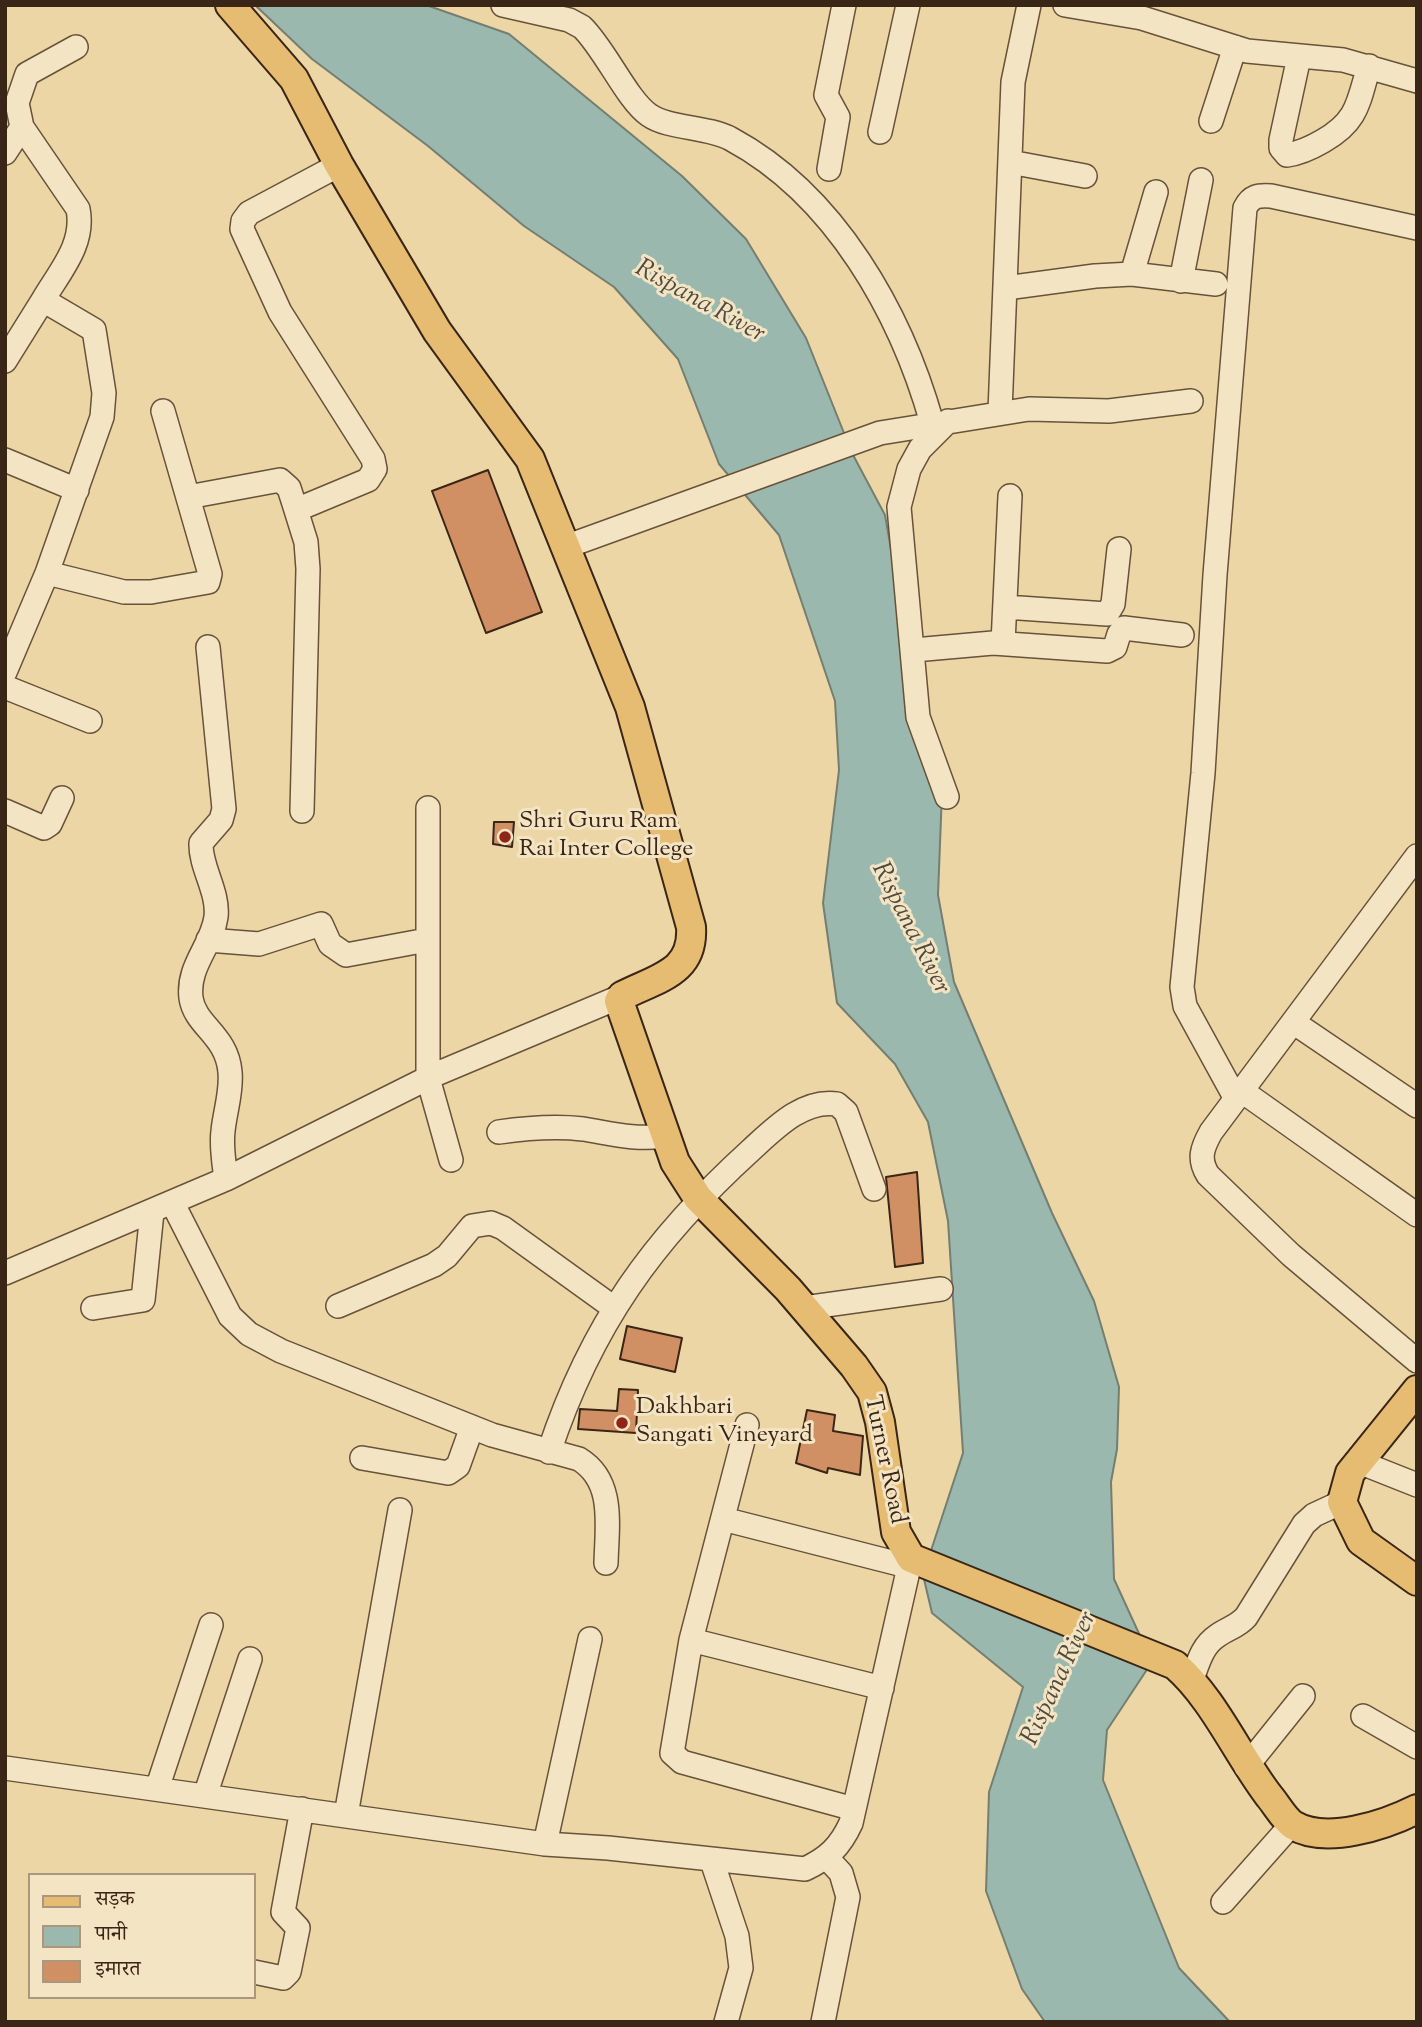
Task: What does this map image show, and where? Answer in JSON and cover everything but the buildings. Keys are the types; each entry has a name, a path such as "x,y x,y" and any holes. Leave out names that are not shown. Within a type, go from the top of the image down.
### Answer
{"main road":[{"path":"230,5 294,79 339,164 438,331 530,459 630,707 691,927 692,943 688,958 677,968 622,996"},
{"name":"Turner Road","path":"622,996 619,1001 675,1162 698,1198 804,1308 872,1392 880,1422 896,1532 913,1562"},
{"path":"1417,1390 1359,1462 1346,1482 1342,1502 1361,1541 1417,1581"},
{"path":"913,1562 1164,1658 1192,1679 1246,1766 1292,1824 1313,1832 1349,1832 1395,1820 1417,1809"}],"street":[{"path":"503,5 569,20 582,27 648,114 705,129 732,140 805,195 854,255 891,317 940,422"},
{"path":"829,169 838,117 826,95 844,5"},
{"path":"880,132 908,5"},
{"path":"1000,412 1013,82 1029,5"},
{"path":"1065,5 1142,18 1235,47 1276,56 1369,66 1417,81"},
{"path":"5,361 75,246 81,223 78,209 22,127 17,103 27,75 76,47"},
{"path":"1211,121 1235,47"},
{"path":"1299,57 1281,140 1281,148 1287,155 1309,150 1342,130 1351,121 1369,66"},
{"path":"5,153 22,127"},
{"path":"1010,162 1085,176"},
{"path":"296,510 368,480 375,469 373,459 280,312 244,238 243,221 249,213 339,164"},
{"path":"1181,281 1200,180"},
{"path":"1132,274 1156,192"},
{"path":"1417,228 1271,196 1258,195 1249,200 1245,208 1215,575 1203,773 1182,987 1190,1016 1239,1095 1417,1215"},
{"path":"1006,288 1132,274 1216,284"},
{"path":"5,672 47,573 102,417 104,393 94,330 43,300"},
{"path":"565,547 880,433 1029,409 1109,411 1191,401"},
{"path":"47,573 124,592 151,592 208,582 209,574 163,411"},
{"path":"940,422 909,469 899,507 918,716 947,797"},
{"path":"5,460 77,489"},
{"path":"188,497 280,480 289,488 306,542 308,569 307,743 302,811"},
{"path":"1003,643 1010,496"},
{"path":"1005,607 1107,614 1113,604 1119,549"},
{"path":"914,650 1003,643 1107,650 1115,647 1124,628 1182,635"},
{"path":"208,647 225,797 221,820 201,843 216,913 208,940 191,978 191,999 197,1014 221,1040 228,1055 230,1088 223,1154 226,1179"},
{"path":"5,687 90,721"},
{"path":"5,811 44,828 50,824 62,798"},
{"path":"428,808 428,1078 451,1160"},
{"path":"1417,856 1239,1095 1204,1146 1202,1166 1208,1175 1291,1255 1417,1360"},
{"path":"208,940 259,944 321,924 330,944 346,955 426,940"},
{"path":"5,1273 226,1179 428,1078 622,996"},
{"path":"1293,1022 1417,1106"},
{"path":"549,1452 580,1368 614,1308 655,1249 698,1198 766,1136 805,1108 825,1102 837,1104 846,1112 874,1189"},
{"path":"499,1132 555,1128 583,1129 628,1139 666,1136"},
{"path":"93,1308 133,1304 143,1300 162,1207"},
{"path":"162,1207 230,1316 249,1334 281,1351 472,1427 579,1459 598,1475 608,1511 607,1563"},
{"path":"338,1306 434,1265 447,1256 472,1226 480,1223 503,1228 614,1308"},
{"path":"804,1308 941,1289"},
{"path":"747,1425 691,1640 672,1744 674,1758 854,1809"},
{"path":"362,1458 448,1473 458,1466 472,1427"},
{"path":"1359,1462 1417,1485"},
{"path":"1192,1679 1203,1650 1209,1642 1236,1627 1246,1617 1304,1524 1314,1515 1342,1502"},
{"path":"346,1815 400,1510"},
{"path":"5,1768 545,1844 608,1847 805,1869 827,1858 843,1842 854,1809 913,1562 723,1519"},
{"path":"157,1789 211,1625"},
{"path":"545,1844 590,1639"},
{"path":"691,1640 882,1688"},
{"path":"205,1796 250,1659"},
{"path":"1246,1766 1303,1696"},
{"path":"1363,1716 1417,1747"},
{"path":"256,1972 283,1978 289,1972 298,1928 284,1912 302,1809"},
{"path":"1223,1902 1292,1824"},
{"path":"823,2022 848,1897 841,1873 827,1858"},
{"path":"712,1860 737,1936 741,1968 726,2022"}],"water":[{"name":"Rispana River","path":"255,5 426,5 509,34 682,176 746,239 806,338 852,453 885,515 909,652 942,792 938,895 954,982 1052,1213 1094,1301 1119,1387 1117,1449 1111,1482 1114,1579 1152,1662 1107,1730 1103,1780 1179,1968 1230,2022 1045,2022 1022,1989 986,1891 989,1792 1023,1687 932,1613 923,1575 963,1453 948,1221 928,1122 895,1064 837,1003 823,903 839,770 835,701 779,535 719,464 678,359 614,287 524,226 428,146 312,59"}],"place":[{"name":"Shri Guru Ram Rai Inter College","path":"505,837"},
{"name":"Dakhbari Sangati Vineyard","path":"622,1423"}]}
